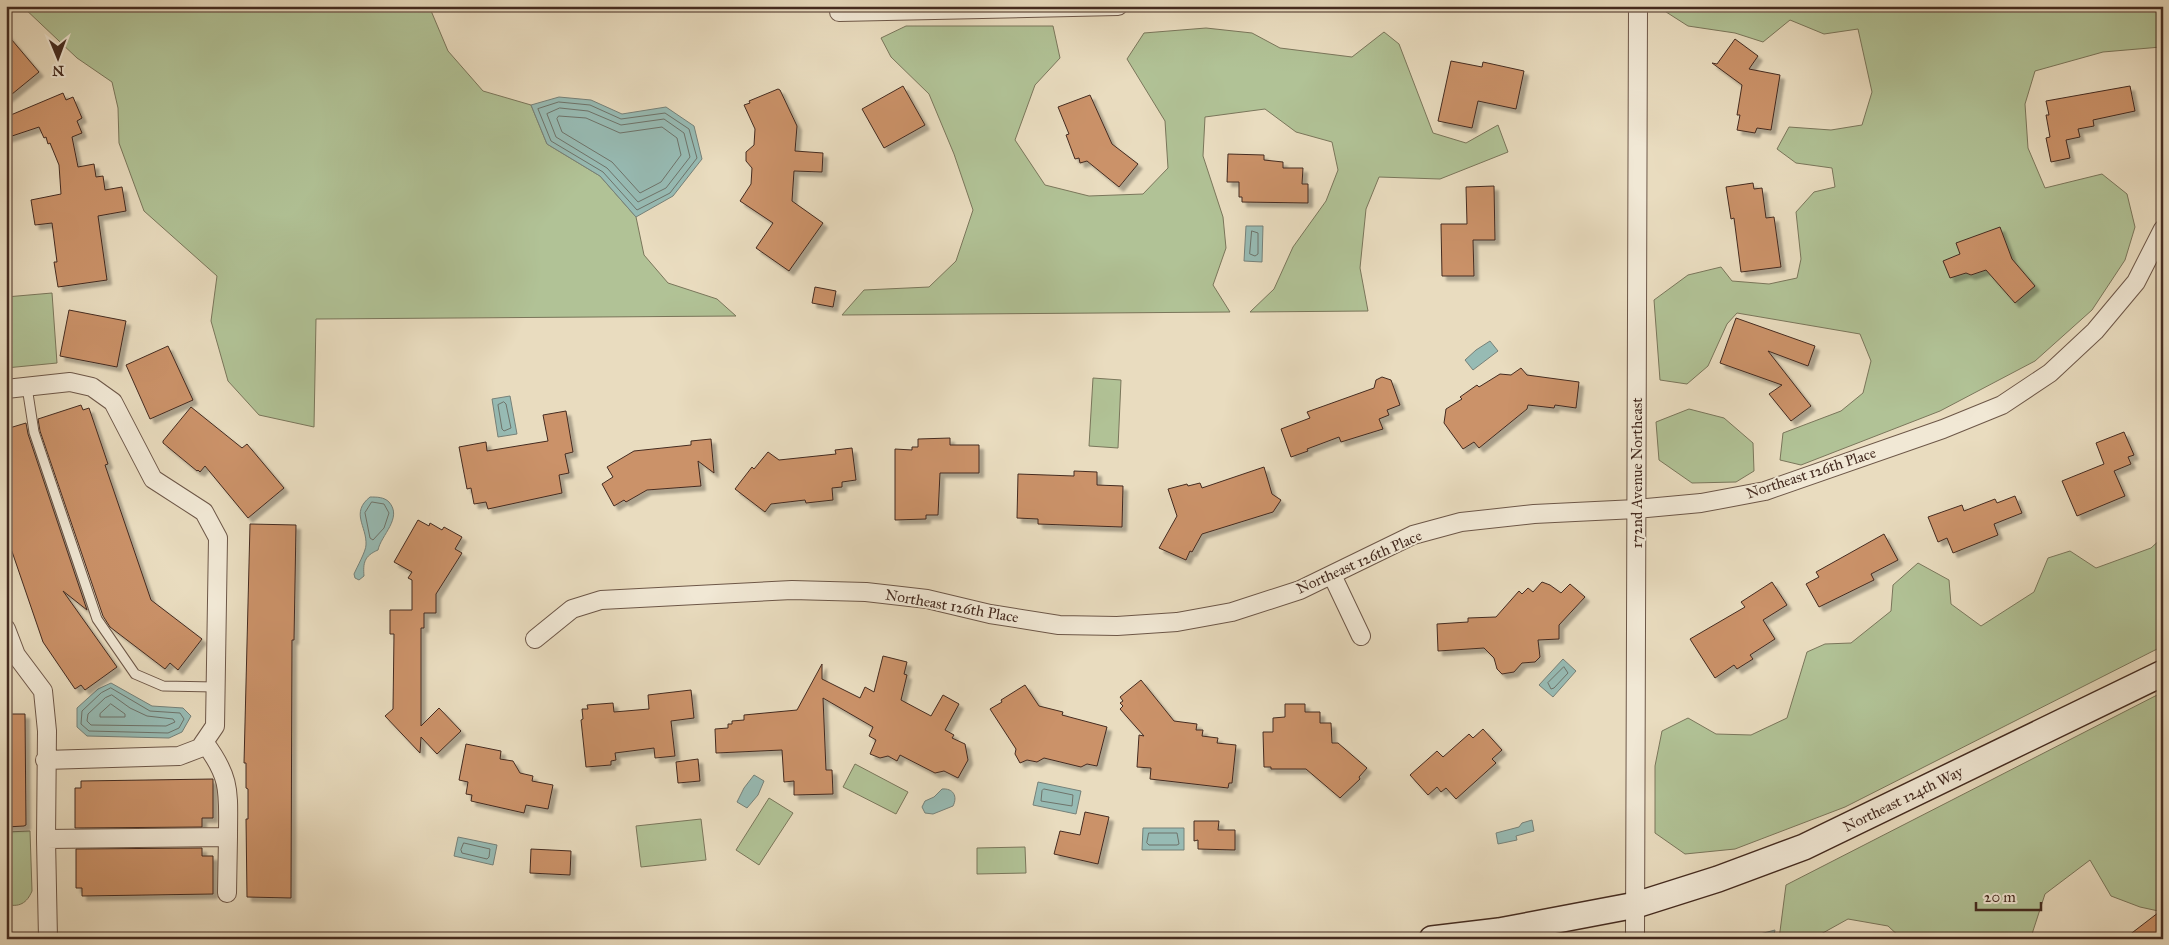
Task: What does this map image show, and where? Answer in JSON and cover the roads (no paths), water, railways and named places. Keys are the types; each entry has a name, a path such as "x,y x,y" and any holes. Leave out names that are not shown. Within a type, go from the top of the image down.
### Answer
{"street":[{"path":"840,12 1118,6"},
{"name":"172nd Avenue Northeast","path":"1635,939 1638,6"},
{"name":"Northeast 126th Place","path":"536,639 572,608 601,600 792,590 866,592 892,595 1060,625 1112,626 1177,622 1232,612 1300,590 1413,535 1461,522 1534,514 1636,509 1701,503 1765,491 1944,429 2002,405 2050,373 2096,331 2136,282 2163,229"},
{"path":"6,389 70,382 92,387 113,402 153,479 204,512 218,538 214,726 200,748 179,756 45,760"},
{"path":"1332,575 1361,636"},
{"path":"6,629 16,655 43,691 47,730 45,760 48,939"},
{"name":"Northeast 124th Way","path":"1432,939 1499,932 1636,905 1718,879 1804,848 2163,673"},
{"path":"204,742 222,769 228,784 227,893"},
{"path":"46,839 228,837"}],"lane":[{"path":"27,387 34,432 97,619 135,674 163,686 214,687"}],"water":[{"path":"559,97 591,100 622,114 666,107 694,126 702,159 673,196 636,217 600,176 547,144 531,105"},
{"path":"1246,226 1263,226 1262,262 1244,261"},
{"path":"1490,341 1498,351 1473,370 1465,360"},
{"path":"510,396 517,434 498,437 492,399"},
{"path":"370,497 387,500 393,508 394,514 378,550 365,560 364,576 359,580 355,578 354,574 366,548 366,538 360,514 364,503"},
{"path":"1563,659 1576,671 1553,697 1539,685"},
{"path":"111,683 152,706 183,708 191,716 182,732 169,738 87,736 77,727 77,708 98,689"},
{"path":"754,775 764,781 758,795 747,808 737,802 744,788"},
{"path":"1038,782 1081,791 1076,814 1033,805"},
{"path":"942,789 954,793 953,806 933,814 925,813 922,807 925,801 934,797"},
{"path":"1532,820 1534,831 1516,836 1517,840 1498,844 1496,833 1519,827 1522,823"},
{"path":"1143,828 1184,828 1184,850 1142,850"},
{"path":"458,837 497,845 493,865 454,856"},
{"path":"1775,930 1773,939 1741,939"}]}
